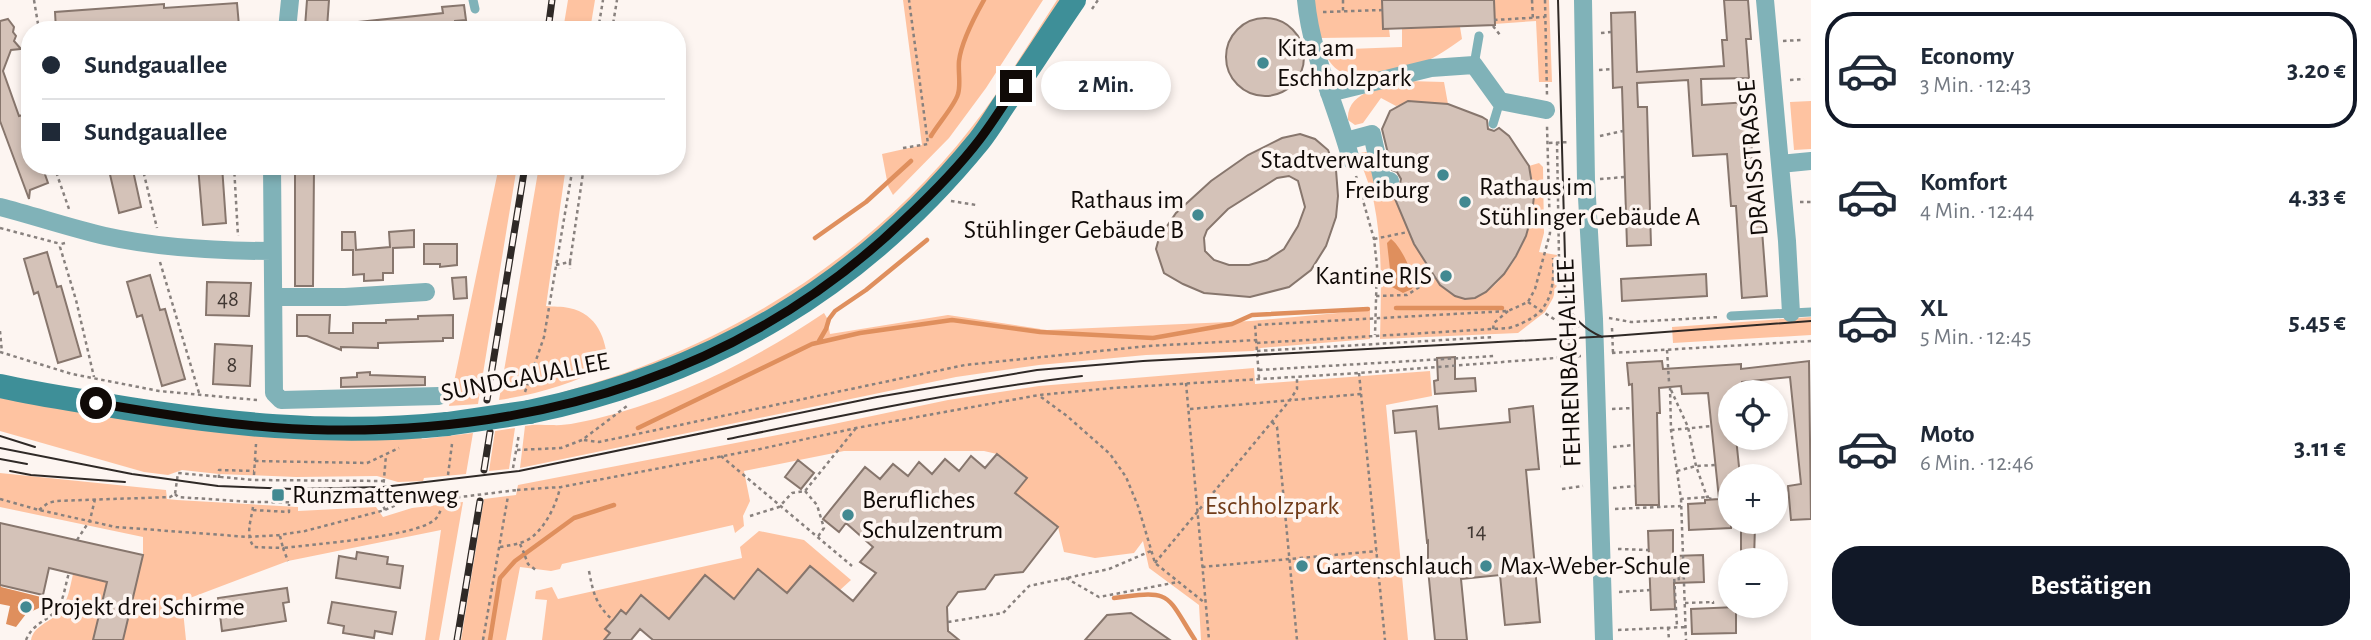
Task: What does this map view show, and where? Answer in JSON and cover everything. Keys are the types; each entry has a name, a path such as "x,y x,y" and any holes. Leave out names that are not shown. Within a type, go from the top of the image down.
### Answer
{"street":[{"path":"288,21 290,0"},
{"name":"SUNDGAUALLEE","path":"0,386 172,416 266,426 327,430 450,431 524,411 578,402 673,371 779,318 877,247 932,193 980,139 1074,0"},
{"name":"FEHRENBACHALLEE","path":"1583,0 1604,635"},
{"name":"DRAISSTRASSE","path":"1765,0 1791,313"},
{"path":"1307,6 1329,93 1351,160"},
{"path":"1329,93 1431,68 1474,65 1500,101 1546,110"},
{"path":"1346,141 1372,134 1383,183 1390,181"},
{"path":"1780,164 1811,161"},
{"path":"272,175 274,393 281,400 439,396"},
{"path":"0,207 105,236 158,244 272,251"},
{"path":"274,297 345,297 426,292"}],"lane":[{"path":"1474,65 1479,36"},
{"path":"1493,124 1500,101"},
{"path":"1731,316 1811,312"}],"path":[{"path":"34,0 38,21"},
{"path":"600,21 603,0"},
{"path":"614,21 617,0"},
{"path":"903,148 928,144 909,0"},
{"path":"1343,0 1343,11"},
{"path":"1532,0 1533,20"},
{"path":"1493,329 1494,323 1508,311 1528,302 1535,289 1550,233 1545,0"},
{"path":"1307,6 1343,11 1383,10"},
{"path":"1494,20 1533,20 1545,17"},
{"path":"1493,26 1500,35"},
{"path":"1618,131 1623,131"},
{"path":"1549,143 1586,141"},
{"path":"1557,142 1559,258"},
{"path":"1351,160 1374,239 1377,265 1375,336"},
{"path":"0,228 65,245 70,213 57,175"},
{"path":"144,175 157,229 160,261 199,394"},
{"path":"235,175 239,251"},
{"path":"570,270 582,175"},
{"path":"513,468 524,411 544,337 571,177 582,178"},
{"path":"1619,177 1625,177"},
{"path":"951,201 976,205"},
{"path":"1620,223 1626,223"},
{"path":"1374,239 1408,232"},
{"path":"61,244 94,378"},
{"path":"582,440 599,442 965,365 1148,346 1509,328 1523,324 1541,311 1552,291 1553,258"},
{"path":"556,265 570,262"},
{"path":"1376,296 1407,295 1435,277"},
{"path":"1528,302 1569,329 1569,358"},
{"path":"1259,378 1255,325 1508,311"},
{"path":"1594,319 1611,317 1631,322 1731,316"},
{"path":"0,331 1,352 72,374 159,391 257,400"},
{"path":"1413,334 1413,342"},
{"path":"1258,351 1494,337"},
{"path":"1349,338 1349,345"},
{"path":"0,499 116,527 249,537 279,536 385,510 398,504 517,489 561,487 856,428 1039,395 1811,341"},
{"path":"1667,350 1670,382"},
{"path":"1259,370 1495,356"},
{"path":"1359,373 1385,640"},
{"path":"1155,563 1290,400 1297,389 1297,377"},
{"path":"1186,383 1209,640"},
{"path":"1681,499 1709,498 1696,466 1688,427 1670,387 1671,430 1681,499 1686,640"},
{"path":"1189,409 1361,394"},
{"path":"1039,395 1067,415 1110,454 1126,477 1134,496 1155,563 1205,603"},
{"path":"517,450 561,447 582,440 618,413"},
{"path":"1272,422 1277,427 1297,640"},
{"path":"1671,430 1712,426"},
{"path":"750,516 779,507 792,493 804,491 856,428"},
{"path":"448,475 450,431"},
{"path":"219,478 219,471 254,473 256,438"},
{"path":"255,461 367,463 386,454 382,503 385,510"},
{"path":"720,456 852,566"},
{"path":"1560,466 1570,465"},
{"path":"1677,471 1716,465"},
{"path":"175,494 178,473 219,478 384,481"},
{"path":"500,547 520,544 532,537 545,521 561,487"},
{"path":"1562,489 1572,488"},
{"path":"804,491 817,505 824,528 817,538"},
{"path":"175,494 220,500 289,503 382,503"},
{"path":"39,510 56,501 170,497 175,494"},
{"path":"483,640 508,496"},
{"path":"76,540 90,520 95,499"},
{"path":"289,503 289,512 253,509 249,537 254,547 284,548 386,535 425,526 436,519 442,508"},
{"path":"1600,509 1681,506"},
{"path":"279,536 288,561"},
{"path":"520,544 528,564 537,571"},
{"path":"1601,549 1648,550"},
{"path":"948,622 1003,613 1029,586 1109,569 1152,551"},
{"path":"1202,567 1377,551"},
{"path":"1674,558 1677,627"},
{"path":"589,571 595,600 613,620"},
{"path":"26,640 35,626 59,606 69,573"},
{"path":"1681,580 1679,581 1678,573 1683,573"},
{"path":"1066,578 1099,597 1178,582"},
{"path":"1602,593 1650,590"},
{"path":"1684,603 1713,604"},
{"path":"1668,627 1669,640"},
{"path":"1604,635 1685,627"}],"green space":[{"path":"568,0 595,0 592,21 564,21"},
{"path":"903,0 1043,0 986,88 949,138 893,195 888,186 882,154 922,145"},
{"path":"1057,0 1066,0 949,167 835,272 663,368 530,402 625,373 702,341 789,293 829,265 905,202 939,166 994,97"},
{"path":"1312,0 1382,0 1383,29 1389,29 1390,37 1320,38"},
{"path":"1494,0 1549,0 1552,82 1539,82 1536,21 1494,24"},
{"path":"1460,27 1462,39 1442,52 1415,66 1382,75 1347,75 1334,66 1323,50 1402,47 1402,28"},
{"path":"1408,81 1444,82 1448,104 1412,101 1396,106 1381,98 1363,123 1355,125 1348,120 1349,110 1361,96 1369,91"},
{"path":"1811,101 1811,149 1794,150 1790,102"},
{"path":"1362,152 1368,152 1387,179 1412,237 1438,282 1454,295 1472,298 1492,287 1521,248 1532,214 1533,190 1529,166 1539,163 1543,167 1544,233 1539,252 1557,255 1557,285 1545,312 1518,333 1380,339 1379,237 1373,197 1359,157"},
{"path":"497,175 516,175 478,404 449,406"},
{"path":"537,175 565,175 546,306 579,311 594,322 605,346 608,365 555,387 499,400"},
{"path":"1370,310 1370,339 1261,348 1253,351 1146,355 1039,365 956,377 520,468 525,426 562,425 595,419 656,401 742,362 824,313 830,334 948,315 1047,330 1251,321"},
{"path":"1811,317 1811,335 1673,343 1672,327"},
{"name":"Eschholzpark","path":"1254,368 1255,384 1430,371 1432,396 1386,405 1408,640 1201,640 1199,605 1149,568 1143,541 1134,553 1095,558 1064,552 1058,527 1028,503 1003,507 1026,478 997,454 984,451 844,451 744,471 750,501 743,516 744,526 735,533 733,525 562,564 560,569 551,571 520,567 506,640 461,640 484,499 516,495 518,485 948,400 1039,386"},
{"path":"0,398 419,435 422,439 473,433 466,474 424,478 423,481 398,482 377,476 296,477 182,470 168,475 144,472 0,431"},
{"path":"515,428 509,469 489,471 495,431"},
{"path":"0,473 166,490 167,499 298,507 298,511 376,507 383,517 412,508 463,502 439,640 425,640 441,530 288,561 182,601 186,640 123,640 143,555 143,537 0,507"},
{"path":"759,531 804,540 851,580 840,590 810,566 787,593 758,570 734,599 705,575 683,630 641,596 626,614 621,610 606,629 610,633 604,640 542,640 547,600 535,599 536,591 552,587 558,599 742,558 740,547"},
{"path":"73,574 107,582 93,640 31,640 35,631 62,608"}],"shaded area":[{"path":"1391,239 1403,255 1412,278 1412,289 1403,293 1392,287 1387,243"},
{"path":"0,578 1,587 41,597 39,608 26,614 16,627 6,624 10,606 0,604"}],"building":[{"path":"307,0 329,0 328,21 305,21"},
{"path":"1382,0 1494,0 1495,25 1383,29"},
{"path":"1724,0 1748,0 1751,39 1746,39 1749,78 1701,79 1702,105 1749,102 1755,205 1760,204 1767,296 1742,298 1736,206 1731,206 1727,154 1693,156 1688,80 1637,83 1638,107 1647,107 1651,245 1627,246 1622,87 1613,88 1611,13 1635,12 1637,72 1724,66 1722,40 1727,40"},
{"path":"237,3 239,21 56,21 55,12 164,4 164,8"},
{"path":"464,5 466,20 368,21 443,13 442,7"},
{"path":"1265,18 1280,21 1293,29 1301,42 1304,57 1301,72 1293,85 1280,93 1265,96 1250,93 1237,85 1229,72 1226,57 1229,42 1237,29 1250,21"},
{"path":"8,19 14,27 14,41 21,49 11,50 3,71 21,116 21,175 45,175 48,183 30,190 29,199 0,121 0,21"},
{"name":"Rathaus im Stühlinger Gebäude A","path":"1408,101 1448,104 1482,117 1487,120 1488,129 1494,131 1499,128 1509,136 1529,166 1534,196 1526,236 1504,274 1486,292 1475,298 1455,296 1440,285 1414,244 1395,199 1393,192 1399,188 1401,179 1397,172 1392,170 1382,129 1390,111"},
{"name":"Rathaus im Stühlinger Gebäude B","path":"1300,134 1315,139 1328,150 1336,170 1336,217 1326,246 1311,270 1289,287 1250,297 1204,293 1164,273 1156,249 1159,238 1176,213 1211,181 1248,155 1282,138","holes":["1289,176 1298,181 1305,207 1298,226 1284,249 1267,260 1249,265 1229,265 1214,260 1205,251 1204,238 1207,230 1228,209 1277,178"]},
{"path":"110,175 134,175 141,207 119,213"},
{"path":"199,175 223,175 226,223 203,225"},
{"path":"295,175 314,175 313,286 295,286"},
{"path":"414,230 414,247 393,248 393,273 383,273 383,280 364,281 364,274 353,275 353,250 342,250 342,232 355,232 356,250 390,247 389,232"},
{"path":"424,244 457,244 457,265 440,267 440,264 424,264"},
{"path":"47,252 57,287 61,286 81,356 58,363 38,292 34,294 24,259"},
{"path":"1706,274 1707,296 1622,301 1621,279"},
{"path":"150,275 160,310 165,309 185,379 162,386 142,315 137,317 127,282"},
{"path":"466,277 467,298 454,299 452,278"},
{"path":"207,282 251,283 249,316 206,315"},
{"path":"297,315 330,315 329,333 353,333 353,323 386,323 386,320 418,319 418,316 453,315 453,338 443,338 443,341 378,343 378,348 341,347 341,350 307,336 297,336"},
{"path":"215,344 252,346 250,386 213,384"},
{"path":"1455,357 1455,379 1475,378 1476,391 1435,394 1434,381 1438,380 1437,358"},
{"path":"1662,361 1663,369 1741,364 1741,369 1809,361 1811,519 1791,520 1788,486 1801,484 1790,377 1718,380 1718,450 1737,450 1739,464 1718,464 1718,489 1708,393 1682,394 1681,386 1659,388 1659,505 1636,505 1632,384 1629,385 1627,363"},
{"path":"370,372 370,375 425,377 425,385 341,387 341,378 357,377 357,373"},
{"path":"1437,406 1439,429 1510,422 1509,409 1533,406 1539,469 1526,470 1540,622 1505,625 1500,575 1461,579 1467,640 1435,640 1416,431 1395,433 1393,411"},
{"path":"997,454 1027,478 1015,493 1058,527 1023,572 995,575 985,589 958,592 947,607 948,631 959,640 653,640 640,629 631,640 604,640 610,633 605,629 621,610 626,614 641,595 669,619 705,575 734,599 758,569 787,593 810,566 853,601 876,573 860,562 873,547 846,523 839,532 823,519 865,467 880,479 893,464 908,476 919,462 932,474 945,459 959,471 971,456 985,468"},
{"path":"798,460 814,473 801,489 785,477"},
{"path":"1718,499 1718,529 1689,530 1688,504 1705,503 1705,500"},
{"path":"0,523 143,555 123,640 93,640 107,582 49,568 43,595 0,585"},
{"path":"1673,530 1673,556 1703,555 1704,582 1674,583 1675,609 1651,610 1648,531"},
{"path":"1741,534 1755,534 1754,548 1741,548"},
{"path":"357,552 388,557 387,564 403,566 400,588 336,578 339,556 356,559"},
{"path":"287,588 289,602 283,603 286,621 222,631 218,598"},
{"path":"332,602 396,612 392,634 375,631 374,638 343,633 344,626 328,623"},
{"path":"1718,608 1718,618 1736,618 1736,633 1692,634 1691,609"},
{"path":"1131,613 1170,640 1085,640 1107,615"}],"waterway":[{"path":"931,136 958,94 960,54 984,0"},
{"path":"815,238 866,202 911,161"},
{"path":"819,341 835,311 866,290 927,240"},
{"path":"1396,308 1502,308"},
{"path":"638,428 812,344 860,333 952,320 1040,332 1153,338 1232,324 1252,315 1368,309"},
{"path":"490,640 500,578 515,561 574,518 614,505"},
{"path":"1114,598 1147,595 1165,598 1178,612 1195,640"}],"tram line":[{"path":"1558,0 1565,294 1568,305 1580,323 1602,337"},
{"path":"0,448 132,474 218,486 295,489 383,487 519,471 877,397 1037,370 1143,361 1612,336 1811,321"},
{"path":"728,439 949,396 1082,376"},
{"path":"0,436 35,447"},
{"path":"0,459 27,464"},
{"path":"10,471 125,482"}],"railway":[{"path":"549,21 552,0"},
{"path":"487,400 524,175"},
{"path":"484,470 490,432"},
{"path":"457,640 480,501"}],"place":[{"name":"Kita am Eschholzpark","path":"1263,63"},
{"name":"Stadtverwaltung Freiburg","path":"1443,175"},
{"name":"Rathaus im Stühlinger Gebäude A","path":"1465,202"},
{"name":"Rathaus im Stühlinger Gebäude B","path":"1198,215"},
{"name":"Kantine RIS","path":"1446,276"},
{"name":"Runzmattenweg","path":"278,495"},
{"name":"Berufliches Schulzentrum","path":"848,515"},
{"name":"Gartenschlauch","path":"1302,566"},
{"name":"Max-Weber-Schule","path":"1486,566"},
{"name":"Projekt drei Schirme","path":"26,607"}],"route":[{"path":"96,403 172,416 266,426 327,430 385,429 422,427 529,412 578,402 636,384 710,355 779,318 877,247 932,193 980,139 1016,86"}]}
